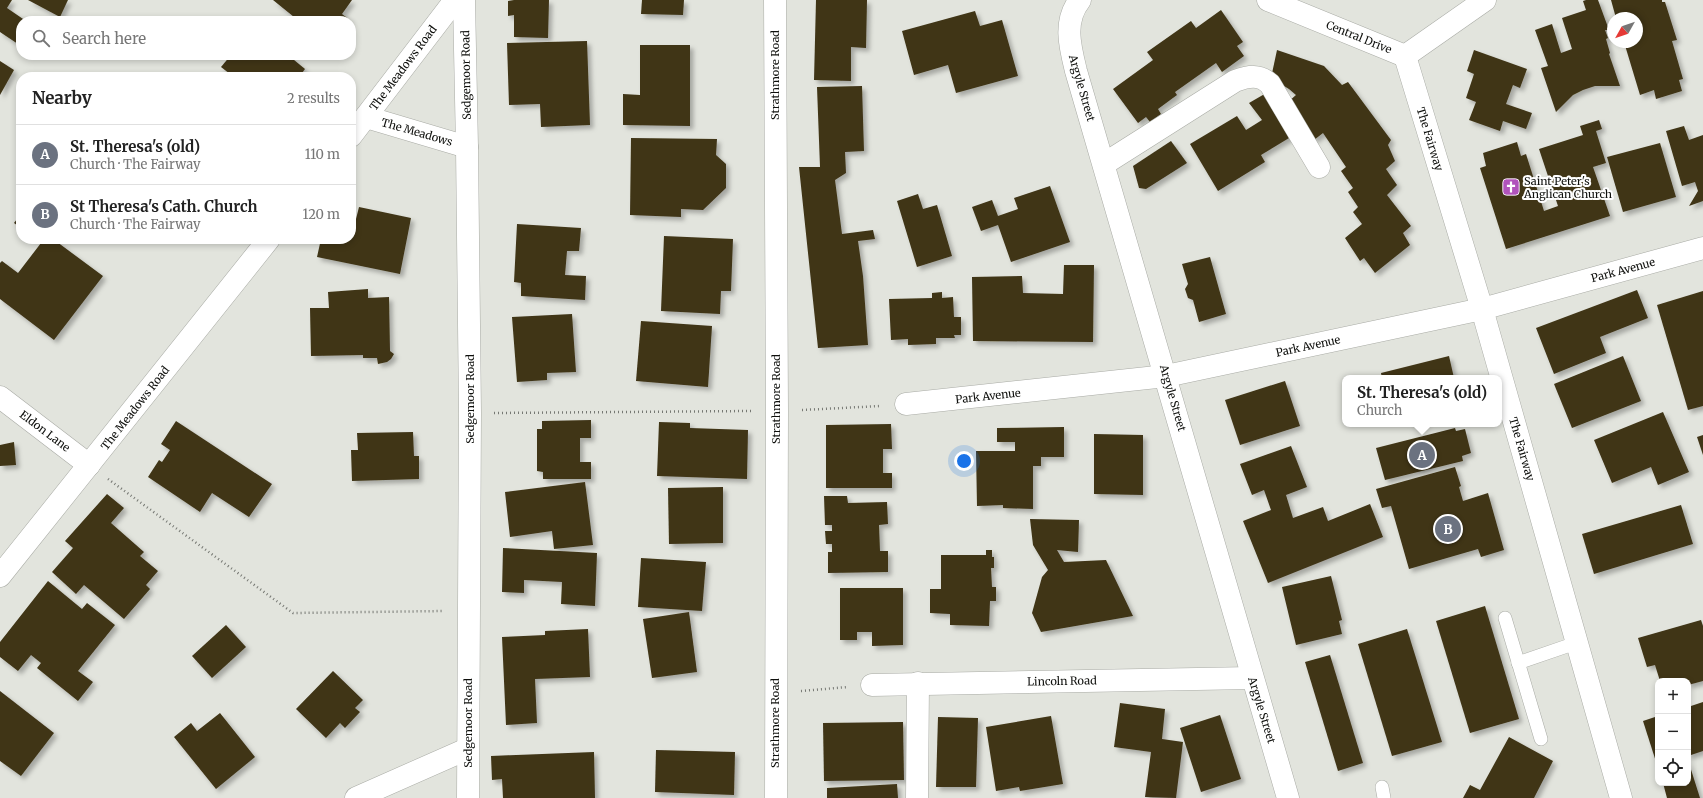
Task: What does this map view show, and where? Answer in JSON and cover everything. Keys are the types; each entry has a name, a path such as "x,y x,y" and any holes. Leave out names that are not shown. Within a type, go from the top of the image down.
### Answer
{"street":[{"name":"The Meadows Road","path":"356,130 455,0"},
{"name":"Sedgemoor Road","path":"464,0 470,413 467,749 468,798"},
{"name":"Strathmore Road","path":"775,0 777,411 775,693 776,798"},
{"name":"Argyle Street","path":"1080,0 1074,7 1068,28 1071,49 1288,798"},
{"name":"Central Drive","path":"1268,0 1405,56 1485,0"},
{"name":"The Fairway","path":"1405,56 1501,375"},
{"path":"1104,164 1236,81 1253,76 1264,78 1270,84 1319,167"},
{"name":"The Meadows","path":"366,118 467,147"},
{"name":"The Meadows Road","path":"0,576 265,244"},
{"name":"Park Avenue","path":"906,404 1166,376 1482,309 1703,248"},
{"name":"The Fairway","path":"1502,380 1621,798"},
{"name":"Eldon Lane","path":"0,397 89,465"},
{"name":"Lincoln Road","path":"872,684 1252,678"},
{"path":"917,798 918,683"},
{"path":"356,798 467,749"}],"lane":[{"path":"1505,618 1541,739"},
{"path":"1518,662 1576,643"}],"path":[{"path":"470,413 777,411 906,404"},
{"path":"117,486 293,612 469,611"},
{"path":"775,693 872,684"}],"building":[{"path":"0,0 12,0 7,8 19,16 16,16 16,43 0,32"},
{"path":"28,0 68,0 60,16"},
{"path":"273,0 352,0 342,14 345,16 293,16"},
{"path":"549,0 548,38 514,37 514,15 508,16 508,1"},
{"path":"642,0 684,0 683,15 641,14"},
{"path":"816,0 867,0 866,48 851,47 851,81 814,80"},
{"path":"1598,0 1607,25 1607,30 1605,30 1607,35 1607,48 1609,48 1609,54 1620,86 1595,86 1583,90 1573,95 1556,112 1541,68 1548,66 1535,30 1552,24 1561,53 1572,49 1562,18 1586,10 1583,1"},
{"path":"1611,0 1662,0 1662,2 1665,2 1677,40 1672,41 1683,79 1679,80 1682,91 1656,99 1654,90 1640,95 1626,48 1643,48 1643,12 1614,12"},
{"path":"1221,10 1243,42 1237,46 1244,56 1222,72 1216,63 1175,92 1177,95 1158,109 1161,114 1150,122 1146,117 1138,123 1113,89 1153,60 1147,52 1191,21 1196,28"},
{"path":"975,11 980,26 1002,20 1018,76 956,93 948,65 914,75 902,31"},
{"path":"587,41 590,125 541,127 540,104 509,105 507,43"},
{"path":"640,45 690,45 690,126 623,125 623,94 640,95"},
{"path":"1277,50 1324,66 1342,85 1348,82 1391,140 1388,145 1395,161 1386,169 1397,185 1387,195 1411,226 1403,233 1410,245 1375,273 1364,258 1360,261 1345,238 1362,224 1353,212 1358,207 1348,192 1353,188 1341,171 1346,167 1323,133 1314,140 1288,102 1296,95 1271,78"},
{"path":"1474,50 1527,69 1520,88 1513,85 1506,104 1532,113 1526,129 1503,121 1500,131 1469,120 1476,102 1466,98 1474,74 1467,71"},
{"path":"227,60 294,60 305,69 303,72 228,72 221,67"},
{"path":"0,61 14,70 0,95"},
{"path":"862,86 864,151 845,152 846,173 835,180 842,234 873,230 875,239 858,241 863,276 868,345 818,348 799,167 820,167 817,87"},
{"path":"1268,92 1294,135 1261,155 1265,162 1218,191 1190,144 1237,116 1246,130 1262,120 1249,103"},
{"name":"Saint Peter's Anglican Church","path":"1599,120 1602,129 1596,131 1606,163 1593,167 1610,216 1506,249 1480,168 1486,166 1483,153 1517,142 1521,156 1526,154 1544,211 1558,206 1539,149 1583,135 1580,126"},
{"path":"1684,126 1689,140 1703,135 1703,201 1689,206 1698,191 1695,182 1682,186 1666,131"},
{"path":"631,138 717,139 716,155 726,164 726,188 703,210 681,209 681,217 630,215"},
{"path":"1171,141 1187,163 1146,189 1139,188 1133,166"},
{"path":"1660,143 1676,197 1623,212 1607,157"},
{"path":"1050,186 1070,242 1011,262 998,225 981,231 972,207 992,200 998,216 1018,209 1014,198"},
{"path":"918,194 923,209 937,205 952,256 917,267 897,201"},
{"path":"359,207 411,218 400,274 317,257 320,244 356,244 356,219"},
{"path":"517,224 581,228 579,251 567,251 565,275 586,276 585,300 521,296 521,283 514,282"},
{"path":"664,236 733,239 731,291 721,291 720,314 661,311"},
{"path":"40,244 60,244 103,276 54,340 0,299 0,263 2,261 18,273"},
{"path":"1210,257 1226,314 1199,322 1193,300 1188,298 1185,289 1188,284 1182,264"},
{"path":"1064,265 1094,265 1093,342 973,341 972,277 1022,276 1023,293 1063,294"},
{"path":"368,289 368,298 389,297 390,351 394,354 391,359 387,362 378,364 377,358 363,358 363,355 311,356 310,308 329,308 328,292"},
{"path":"1637,290 1648,318 1600,337 1606,353 1554,374 1536,328"},
{"path":"1703,291 1703,406 1688,410 1657,305"},
{"path":"942,292 942,298 953,297 954,317 961,317 961,335 954,335 955,338 936,338 936,344 908,345 908,339 891,340 889,299 932,298 932,293"},
{"path":"572,314 576,372 547,373 547,380 517,382 512,317"},
{"path":"641,321 712,326 708,387 636,381"},
{"path":"1449,356 1453,375 1381,375 1381,373"},
{"path":"1623,356 1641,401 1572,428 1554,384"},
{"path":"1285,381 1300,426 1240,445 1225,400"},
{"path":"1663,412 1689,472 1658,485 1651,467 1612,483 1594,440"},
{"path":"591,420 591,438 580,438 580,462 591,462 591,479 543,479 543,472 537,471 537,429 542,429 542,421"},
{"path":"176,421 272,484 249,517 212,493 200,512 148,477 159,460 162,462 170,450 161,444"},
{"path":"659,422 690,423 690,428 748,430 747,479 657,476"},
{"path":"891,424 892,449 883,449 883,473 892,473 892,488 826,488 826,425"},
{"path":"1064,427 1064,457 1041,457 1041,466 1033,466 1033,509 1003,508 1003,505 977,506 976,451 1015,451 1015,442 997,442 997,428"},
{"path":"1455,428 1456,431 1465,429 1471,453 1462,456 1463,461 1385,480 1376,448"},
{"path":"413,432 414,456 419,456 419,479 352,481 351,450 358,450 357,433"},
{"path":"1094,434 1143,435 1143,495 1094,494"},
{"path":"1703,435 1703,455 1697,437"},
{"path":"14,442 16,465 0,466 0,445"},
{"path":"1291,446 1307,487 1286,495 1293,518 1323,507 1328,521 1370,504 1383,537 1268,583 1243,521 1271,510 1264,490 1252,495 1240,464"},
{"path":"1455,467 1461,486 1459,487 1463,501 1488,493 1504,550 1481,557 1478,549 1409,569 1391,506 1382,508 1376,489"},
{"path":"585,482 593,545 554,549 552,531 510,537 505,492"},
{"path":"723,487 723,543 669,544 668,488"},
{"path":"107,494 124,508 111,523 144,552 140,556 158,571 146,585 150,589 124,619 84,585 76,594 52,572 73,548 65,541"},
{"path":"824,496 847,496 848,503 887,502 888,524 879,525 880,551 888,551 888,572 828,573 828,552 832,552 832,544 826,544 825,531 832,531 832,525 825,525"},
{"path":"1681,505 1693,544 1594,574 1582,534"},
{"path":"1030,519 1079,520 1078,552 1057,550 1064,562 1106,560 1133,616 1041,632 1032,613 1042,577 1048,570 1033,545"},
{"path":"503,548 597,553 595,606 561,604 562,582 524,580 524,593 502,592"},
{"path":"986,550 992,550 992,557 994,557 994,568 991,568 992,587 996,587 996,601 990,601 989,626 950,625 950,614 930,613 930,589 941,589 941,555 986,555"},
{"path":"641,558 706,562 702,611 638,607"},
{"path":"1331,576 1342,620 1339,621 1342,634 1296,645 1282,587"},
{"path":"48,581 82,609 87,603 115,625 78,671 93,682 78,701 37,668 41,663 31,655 18,671 0,657 0,642"},
{"path":"840,588 903,588 903,645 872,646 872,632 857,632 857,640 840,640"},
{"path":"1485,606 1519,719 1470,733 1436,621"},
{"path":"689,612 697,672 652,678 643,619"},
{"path":"1701,620 1703,626 1703,681 1691,684 1691,678 1659,678 1655,665 1647,667 1638,638"},
{"path":"226,625 246,647 212,678 192,656"},
{"path":"588,629 590,677 535,679 537,723 506,725 502,637 545,635 545,631"},
{"path":"1407,629 1442,742 1392,756 1358,644"},
{"path":"1330,655 1363,763 1338,771 1305,662"},
{"path":"333,671 363,700 355,708 360,712 345,728 340,723 326,738 296,709"},
{"path":"0,691 54,733 21,776 0,761"},
{"path":"1703,702 1703,751 1691,755 1691,714 1691,706"},
{"path":"1120,703 1165,709 1162,739 1183,742 1176,798 1145,797 1151,752 1114,747"},
{"path":"220,713 255,757 216,789 174,737 191,723 197,731"},
{"path":"1220,715 1241,779 1201,792 1180,728"},
{"path":"1051,716 1063,784 1020,791 1019,787 996,791 986,727"},
{"path":"938,717 978,718 976,787 936,787"},
{"path":"1655,717 1655,759 1643,721"},
{"path":"903,722 904,780 824,781 823,723"},
{"path":"1509,737 1553,761 1534,798 1463,798 1470,785 1480,790"},
{"path":"656,750 735,752 734,795 655,792"},
{"path":"594,752 595,798 503,798 502,779 492,780 491,756"},
{"path":"1691,770 1700,798 1667,798 1664,786 1691,786"},
{"path":"897,784 898,798 827,798 827,788"}],"place":[{"name":"Saint Peter's Anglican Church","path":"1511,187"},
{"name":"St. Theresa's (old)","path":"1422,455"},
{"name":"St Theresa's Cath. Church","path":"1448,529"}]}
